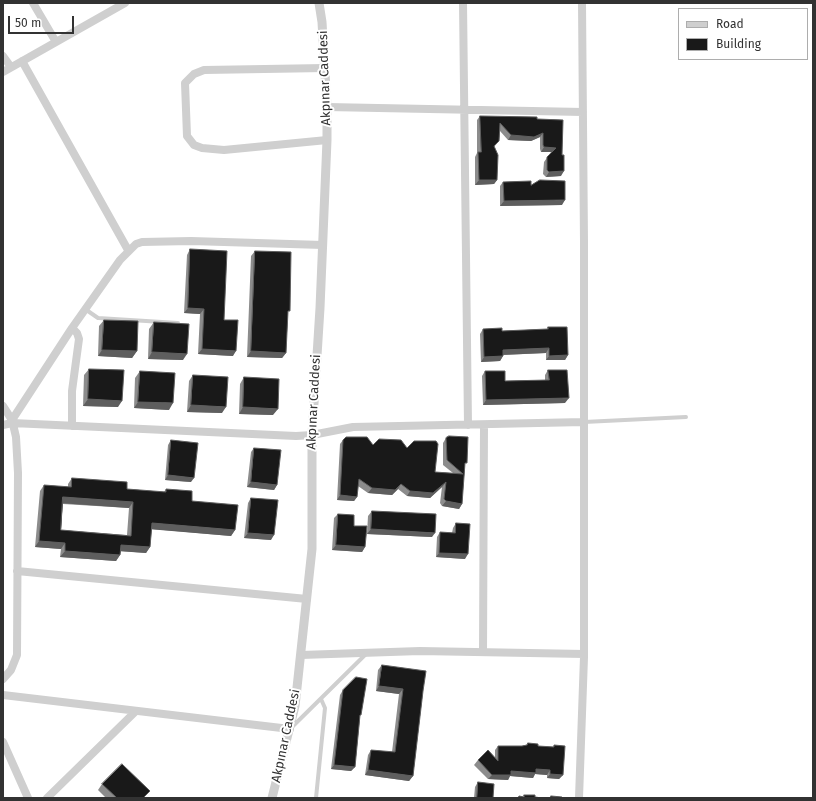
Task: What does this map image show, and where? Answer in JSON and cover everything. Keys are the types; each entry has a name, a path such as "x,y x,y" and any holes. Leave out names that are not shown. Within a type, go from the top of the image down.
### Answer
{"street":[{"path":"33,3 56,42"},
{"path":"3,72 126,3"},
{"name":"Akpınar Caddesi","path":"272,798 295,706 312,549 312,435 323,244 327,140 325,68 322,22 319,3"},
{"path":"463,3 468,425"},
{"path":"579,798 584,654 582,3"},
{"path":"3,56 11,68"},
{"path":"22,61 128,250"},
{"path":"325,68 204,70 194,74 185,84 187,136 194,145 202,148 224,150 327,140"},
{"path":"327,107 583,112"},
{"path":"12,421 85,308 120,260 128,250 136,244 142,242 192,241 323,244"},
{"path":"72,328 77,333 79,339 72,391 72,426"},
{"path":"3,406 12,421 16,437 18,473 17,655 12,670 3,679"},
{"path":"3,425 12,421 72,426 296,436 312,435 353,427 584,422"},
{"path":"483,652 484,425"},
{"path":"17,571 307,599"},
{"path":"301,655 420,651 584,654"},
{"path":"3,695 290,729"},
{"path":"47,798 136,711"},
{"path":"3,742 28,798"}],"lane":[{"path":"85,308 98,318 178,323"},
{"path":"584,422 686,417"},
{"path":"290,729 367,653"},
{"path":"316,798 325,708 321,698"}],"building":[{"path":"480,116 537,117 537,119 563,120 562,155 564,155 564,171 549,172 547,170 547,157 556,148 544,147 543,133 534,137 511,135 500,123 499,141 494,146 498,155 497,180 479,180 478,152 481,152"},
{"path":"540,180 565,181 565,200 504,201 503,182 531,181 531,185"},
{"path":"190,249 227,251 224,320 238,320 236,351 202,349 204,309 188,308"},
{"path":"255,251 291,252 290,311 288,311 286,353 251,351"},
{"path":"104,320 138,321 137,351 102,350"},
{"path":"154,322 189,324 187,354 152,352"},
{"path":"548,327 567,327 568,355 549,356 549,348 503,350 503,356 484,357 483,329 502,328 502,331 548,329"},
{"path":"89,369 124,370 122,401 88,399"},
{"path":"548,370 567,370 569,398 486,400 485,371 505,371 505,381 549,380"},
{"path":"140,371 175,373 173,403 138,402"},
{"path":"193,375 228,377 226,407 191,405"},
{"path":"244,377 279,379 278,409 243,407"},
{"path":"449,436 468,437 467,463 465,463 462,504 446,501 444,499 446,482 433,493 410,491 401,484 395,490 372,488 359,479 357,497 340,495 343,440 346,437 367,437 373,445 379,439 401,440 407,448 414,441 436,441 438,444 435,472 463,474 447,460 446,438"},
{"path":"171,440 198,443 194,478 168,475"},
{"path":"254,448 281,450 277,485 251,482"},
{"path":"72,478 127,482 127,489 166,492 166,489 192,491 192,501 238,505 235,530 152,523 150,547 121,545 120,555 65,551 65,543 39,541 44,485 71,487","holes":["63,497 133,502 131,536 61,530"]},
{"path":"251,498 278,500 274,535 248,533"},
{"path":"372,511 436,514 435,533 371,529"},
{"path":"338,514 354,515 354,526 367,526 365,547 336,545"},
{"path":"456,523 470,524 468,554 439,553 440,532 455,533"},
{"path":"382,665 426,671 413,776 368,770 371,750 395,752 403,689 379,686"},
{"path":"356,677 367,679 360,715 355,767 334,765 343,690"},
{"path":"528,743 538,744 538,746 565,746 563,775 550,774 550,770 536,769 536,773 511,771 511,775 492,775 478,760 488,750 498,761 498,746 522,746 527,745"},
{"path":"122,764 150,791 143,798 117,798 102,784"},
{"path":"478,782 494,784 493,798 477,798"},
{"path":"524,795 535,795 535,797 542,798 518,798 519,796 524,797"},
{"path":"551,796 562,797 562,798 551,798"}]}
